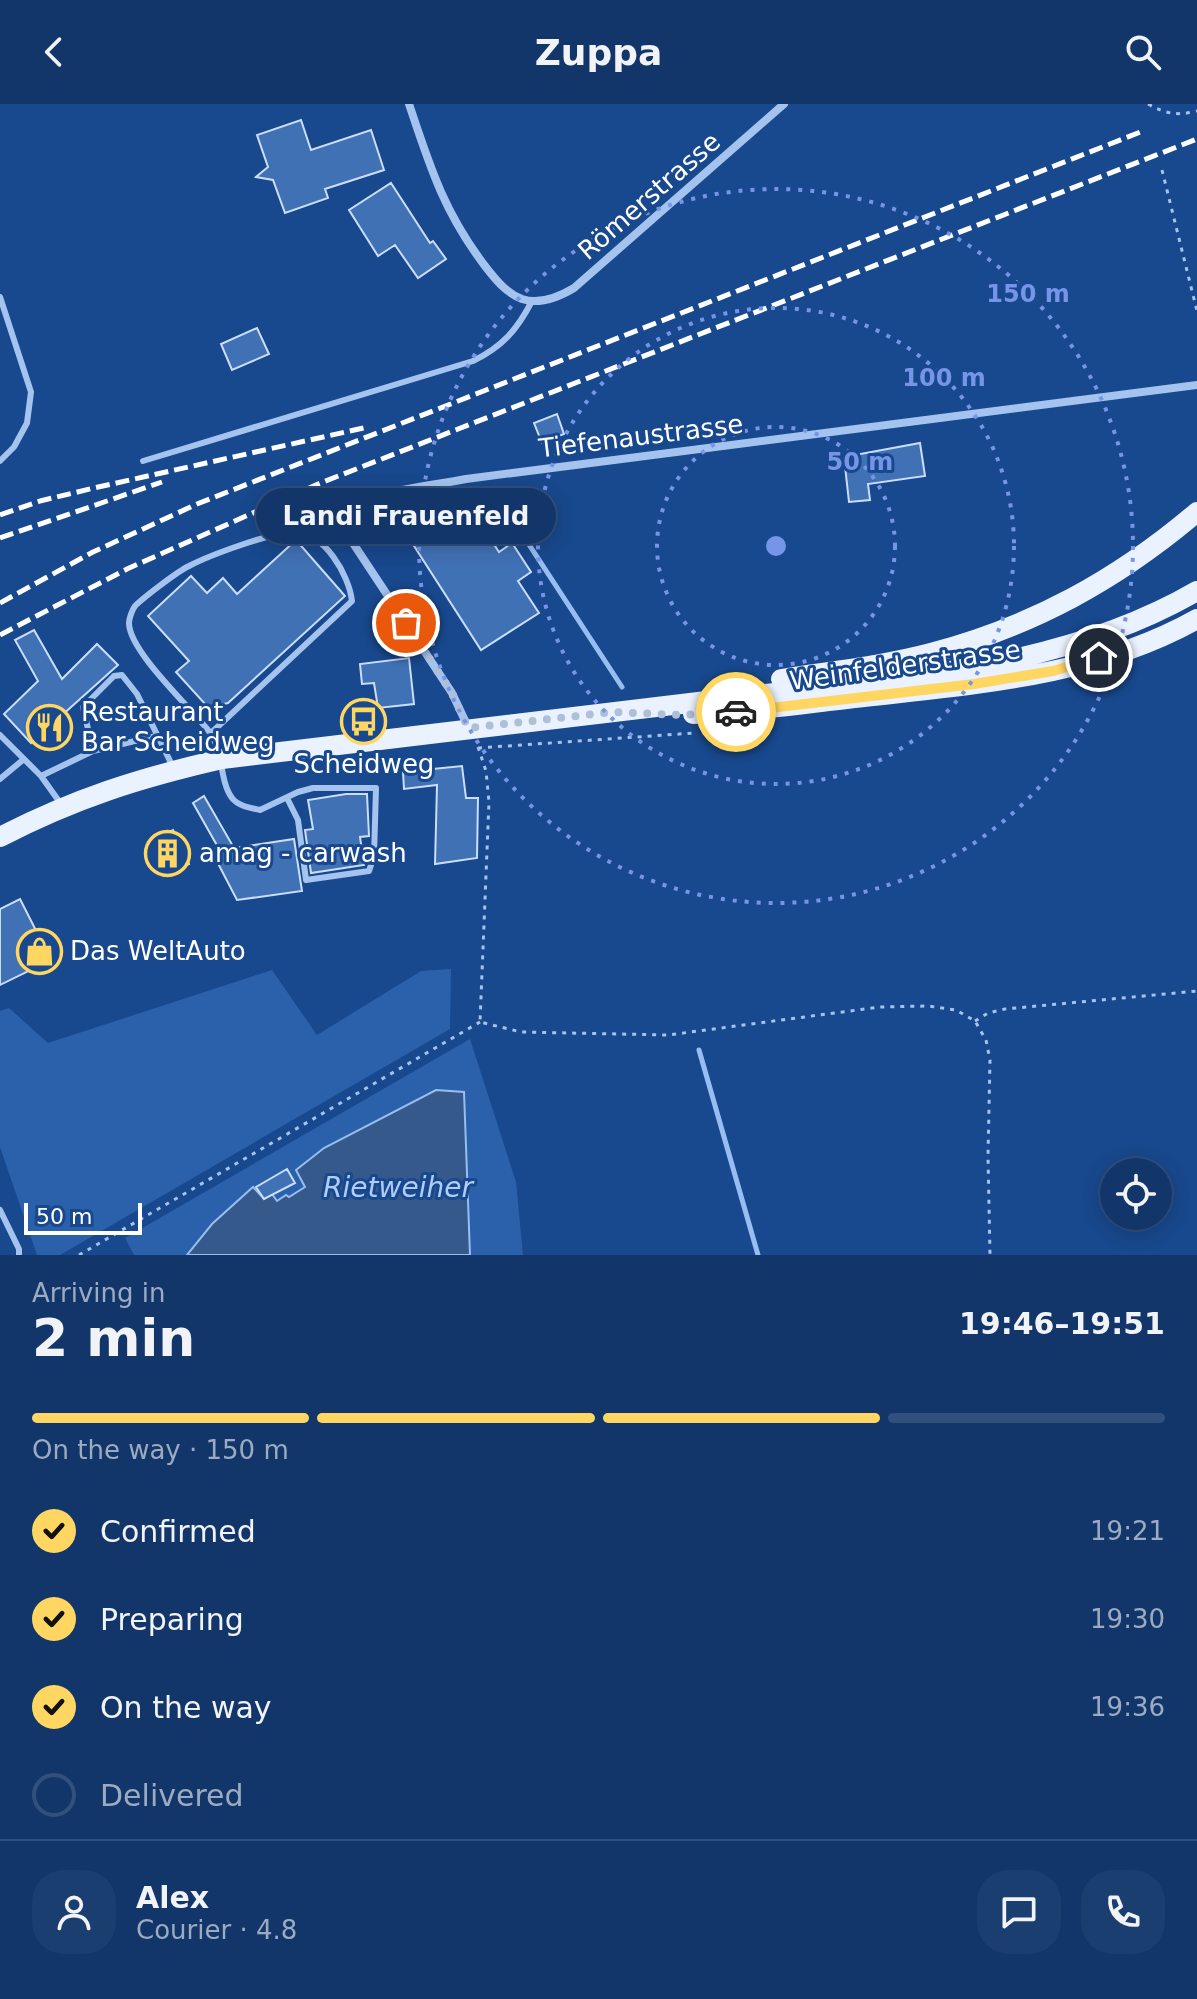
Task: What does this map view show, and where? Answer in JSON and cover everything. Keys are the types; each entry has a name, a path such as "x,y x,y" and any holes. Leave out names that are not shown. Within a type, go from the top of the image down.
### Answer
{"main road":[{"name":"Weinfelderstrasse","path":"613,712 718,687 929,654 984,638 1039,616 1101,583 1158,545 1197,512"},
{"path":"0,837 99,791 222,759 938,673 1069,646 1179,602 1197,591"},
{"name":"Weinfelderstrasse","path":"613,712 719,713 974,684 1053,671 1122,652 1197,619"}],"street":[{"path":"409,104 440,195 459,230 496,280 513,294 532,301"},
{"name":"Römerstrasse","path":"532,301 547,300 574,288 784,104"},
{"name":"Tiefenaustrasse","path":"468,728 452,693 345,531 342,521 344,512 355,505 382,495 481,477 1197,385"}],"lane":[{"path":"0,297 31,392 27,423 14,447 0,461"},
{"path":"143,461 473,361 505,342 532,301"},
{"path":"211,733 352,601 351,590 330,552 312,536 294,532 254,542 188,566 135,607 129,621 131,637 154,669 211,733 222,759 232,798 242,805 260,810 287,798 313,788 376,788 374,856 369,871 306,880 298,820 287,798"},
{"path":"93,751 83,707 114,676 122,675 137,694 175,770"},
{"path":"0,735 41,776 63,807"},
{"path":"41,776 93,751 156,736"},
{"path":"0,779 24,759"},
{"path":"0,1210 19,1255"}],"path":[{"path":"1148,104 1164,113 1182,115 1197,111"},
{"path":"1162,170 1197,311"},
{"path":"468,728 486,771 489,802 480,1022"},
{"path":"478,748 506,745"},
{"path":"975,1021 988,1013 1005,1009 1197,991"},
{"path":"79,1255 480,1022 521,1032 668,1035 880,1007 928,1006 956,1010 975,1021 986,1040 990,1060 990,1255"}],"shaded area":[{"path":"451,969 450,1029 60,1255 37,1255 0,1147 0,1011 9,1008 48,1043 272,970 317,1035 421,971"},
{"name":"Rietweiher","path":"470,1039 516,1182 523,1255 470,1255 464,1093 436,1090 324,1148 305,1187 288,1197 286,1195 277,1201 264,1199 253,1187 212,1224 187,1255 134,1255 125,1238"}],"water":[{"name":"Rietweiher","path":"436,1090 464,1092 470,1255 187,1255 212,1224 253,1187 264,1199 272,1194 277,1201 286,1195 289,1197 305,1187 296,1170 324,1148"}],"building":[{"path":"301,120 311,150 371,130 384,170 325,189 328,198 285,213 273,180 256,177 268,167 257,135"},
{"path":"391,183 430,243 433,241 446,259 418,278 395,245 378,256 349,210"},
{"path":"257,328 269,354 232,370 221,344"},
{"path":"557,414 564,434 542,443 534,423"},
{"path":"920,443 925,476 868,484 870,500 849,502 844,457"},
{"path":"464,498 499,552 512,543 531,572 518,581 539,613 481,650 407,535"},
{"path":"296,540 345,596 228,703 212,707 205,704 176,672 189,661 148,616 191,576 207,593 223,578 237,594"},
{"path":"34,630 62,679 97,644 118,665 60,717 67,723 49,740 42,733 31,743 4,714 38,681 15,640"},
{"path":"409,658 414,704 378,708 374,683 362,684 360,664"},
{"path":"462,766 466,798 478,798 477,858 435,864 437,785 404,789 403,772"},
{"path":"367,794 369,836 360,837 364,865 311,873 305,830 313,829 308,800"},
{"path":"204,796 234,848 294,839 302,891 237,900 211,850 219,849 193,803"},
{"name":"amag - carwash","path":"173,830 189,864 164,876 148,842"},
{"path":"20,899 51,960 0,985 0,909"},
{"path":"287,1169 295,1183 264,1199 256,1187"}],"waterway":[{"path":"496,494 622,687"},
{"path":"699,1050 758,1255"}],"railway":[{"path":"0,603 93,552 197,504 1143,131"},
{"path":"0,635 127,569 318,484 1197,139"},
{"path":"0,515 40,501 94,488 368,427"},
{"path":"0,538 162,482"}],"way so far":[{"path":"406,623 452,693 468,728 613,712 681,715 736,712"}],"place":[{"name":"Landi Frauenfeld","path":"406,623"},
{"name":"Scheidweg","path":"364,721"},
{"name":"Restaurant Bar Scheidweg","path":"50,727"},
{"name":"amag - carwash","path":"168,853"},
{"name":"Das WeltAuto","path":"39,951"}],"route":[{"path":"736,712 974,684 1053,671 1099,658"}]}
